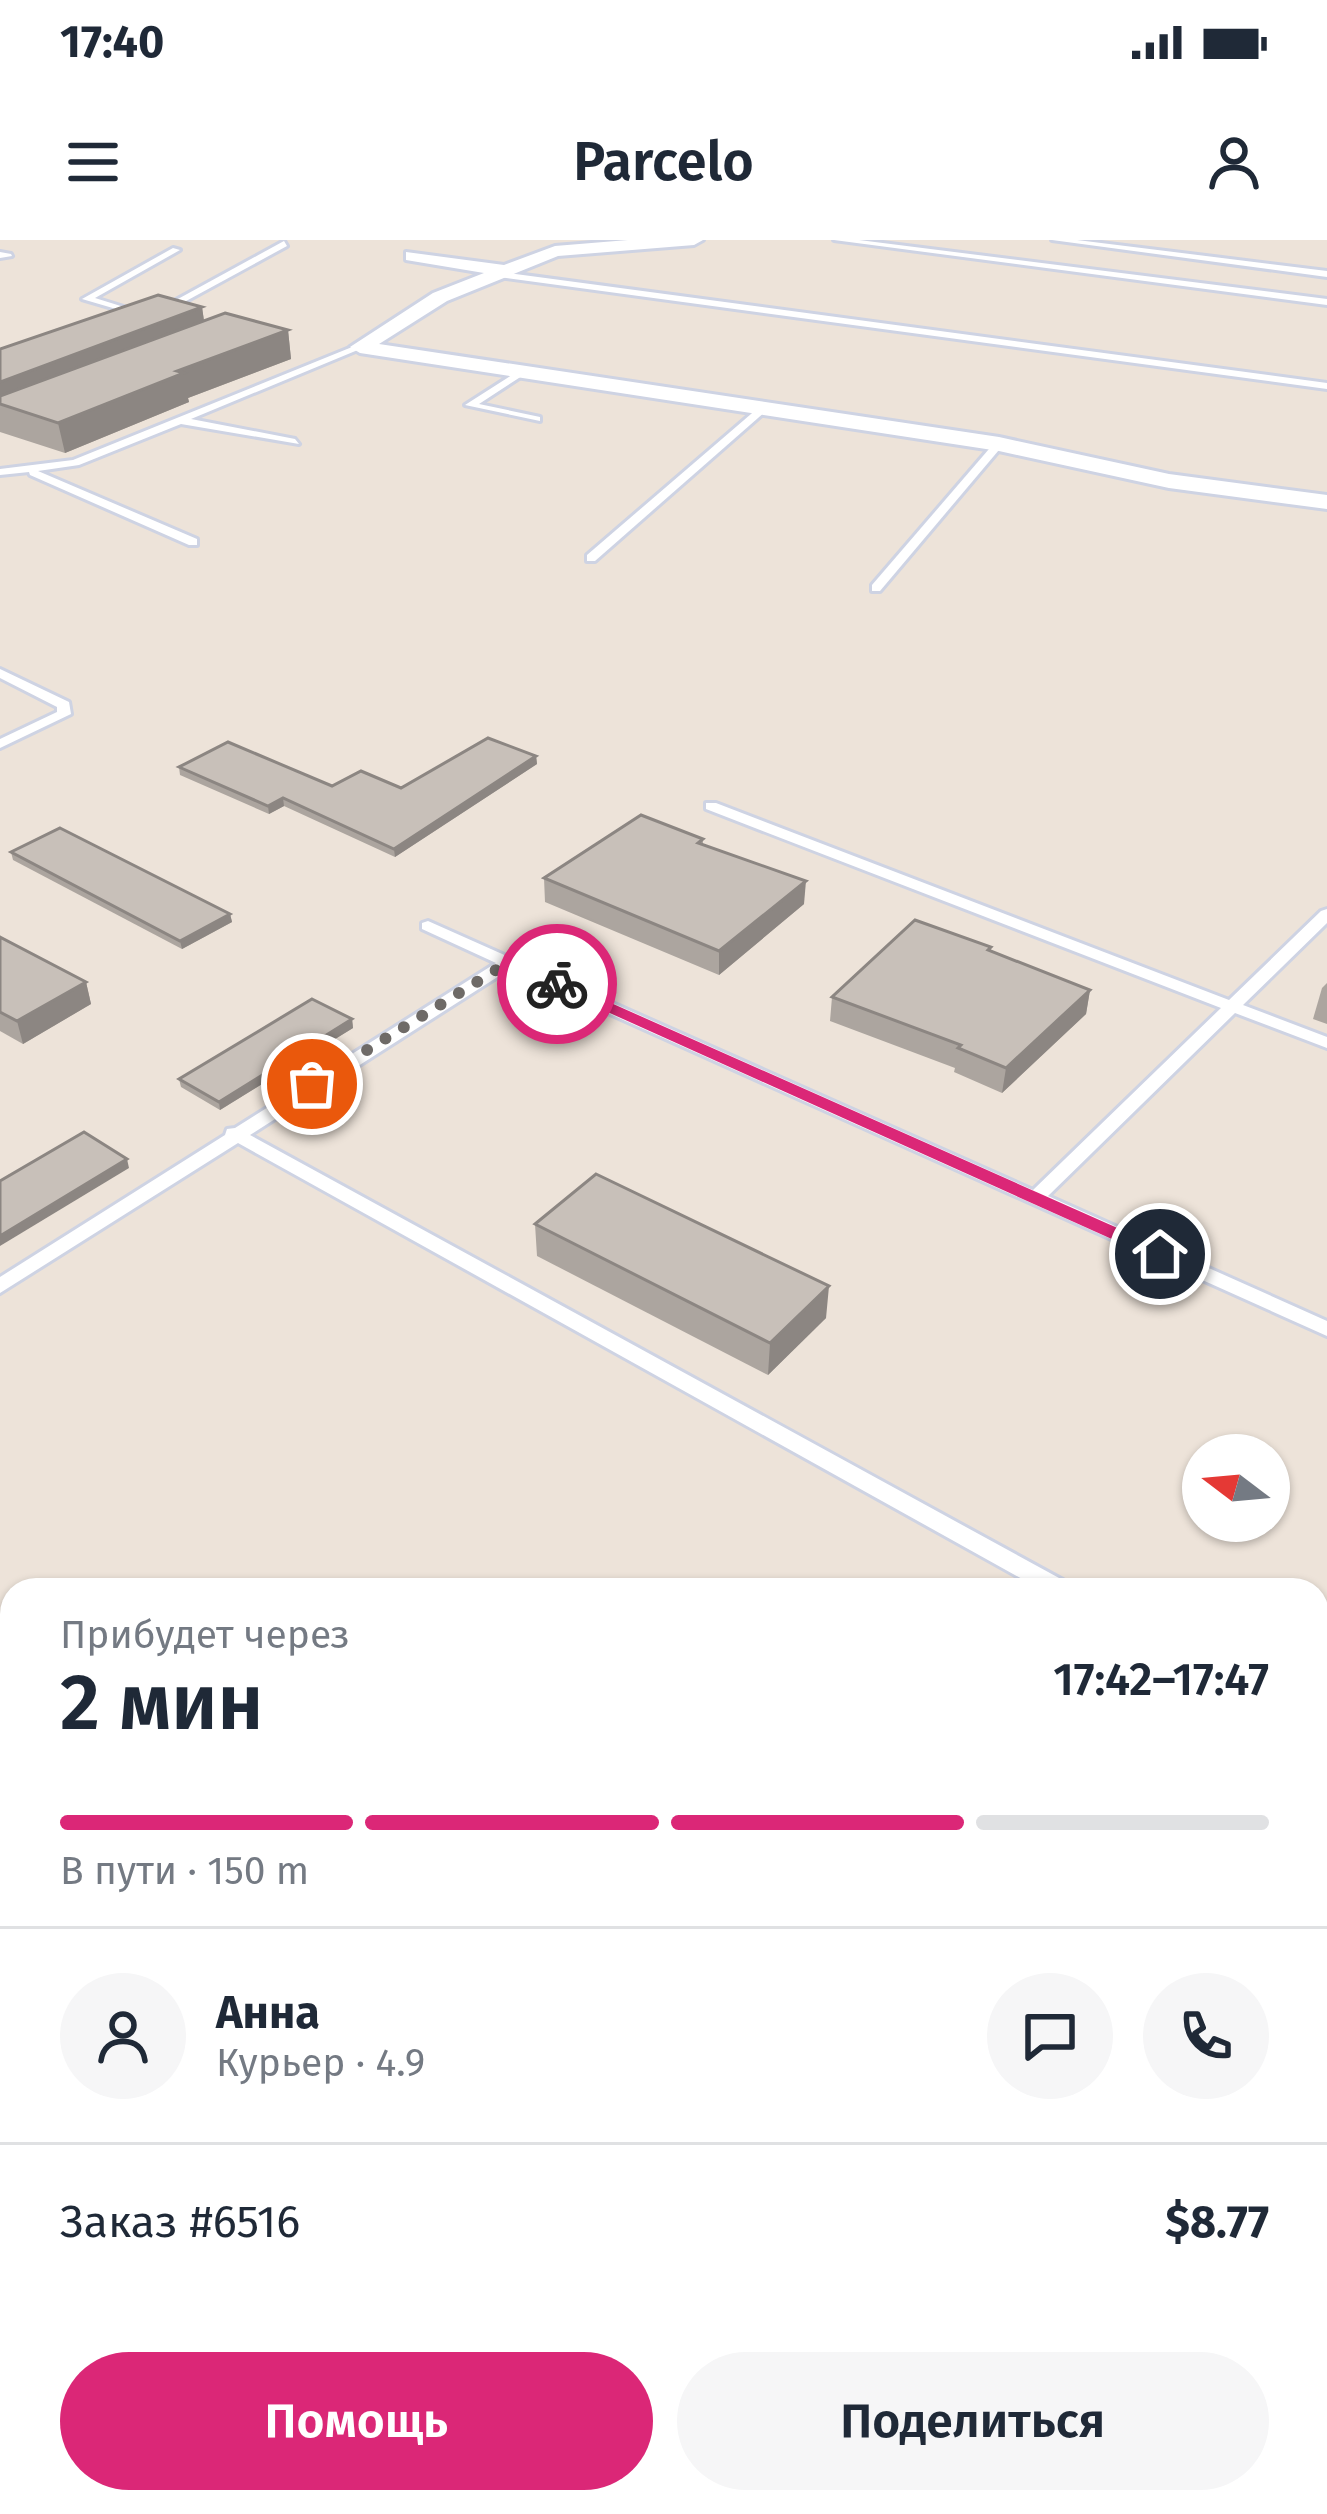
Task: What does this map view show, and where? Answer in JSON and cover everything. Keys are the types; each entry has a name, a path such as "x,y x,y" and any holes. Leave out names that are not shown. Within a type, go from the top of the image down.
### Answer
{"street":[{"path":"360,347 440,297 559,245 694,240"},
{"path":"412,256 498,272"},
{"path":"360,347 999,444 1169,481 1327,502"}],"lane":[{"path":"838,240 1327,302"},
{"path":"1056,240 1327,274"},
{"path":"117,320 173,308 284,244"},
{"path":"136,314 87,299 176,250"},
{"path":"498,272 1327,386"},
{"path":"0,472 75,463 360,347"},
{"path":"518,374 470,405 536,419"},
{"path":"591,558 762,410"},
{"path":"182,421 295,442"},
{"path":"876,588 999,444"},
{"path":"30,471 193,542"},
{"path":"0,673 64,706 64,714 0,744"},
{"path":"711,806 1327,1043"},
{"path":"1035,1198 1327,914"},
{"path":"428,926 1327,1329"},
{"path":"0,1286 233,1132 509,962"},
{"path":"233,1132 1040,1578"}],"building":[{"path":"158,295 202,307 0,382 0,349"},
{"path":"225,313 288,330 58,423 0,404 0,396"},
{"path":"488,738 536,756 394,849 283,798 268,806 179,767 228,742 332,786 361,771 401,788"},
{"path":"641,815 703,839 698,843 806,881 719,951 544,878"},
{"path":"60,828 230,914 180,941 11,852"},
{"path":"915,920 1090,990 1006,1068 958,1048 961,1045 832,997"},
{"path":"0,937 86,982 17,1021 0,1012"},
{"path":"312,999 352,1019 219,1102 179,1079"},
{"path":"84,1132 127,1159 0,1236 0,1181"},
{"path":"596,1174 829,1286 770,1343 535,1224"}],"way so far":[{"path":"312,1084 509,962 557,984"}],"route":[{"path":"557,984 1160,1254"}]}
